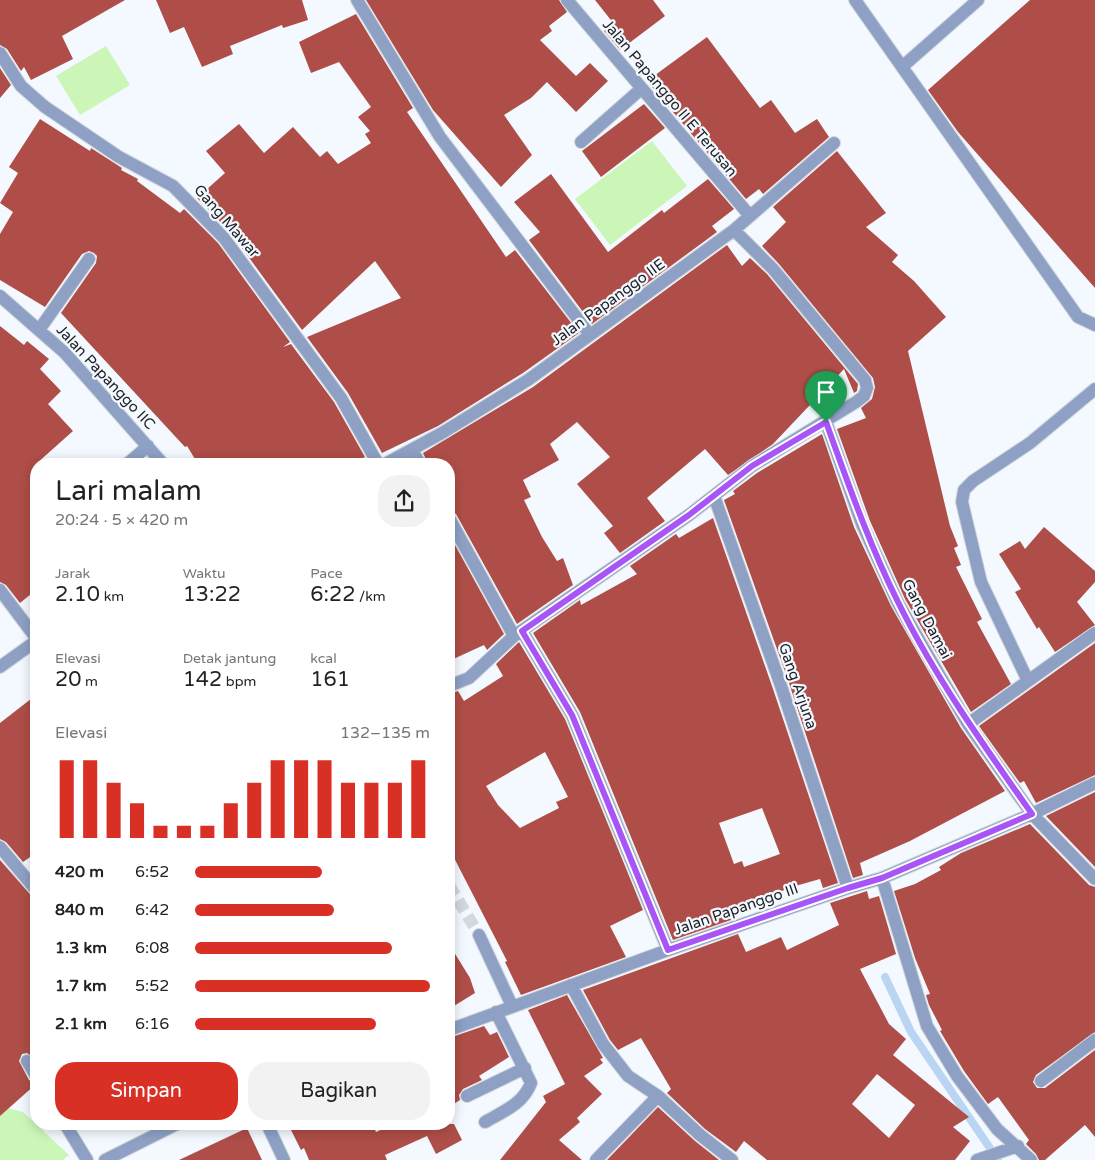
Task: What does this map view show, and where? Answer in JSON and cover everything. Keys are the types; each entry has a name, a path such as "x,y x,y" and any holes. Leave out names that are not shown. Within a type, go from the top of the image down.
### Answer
{"street":[{"path":"357,0 440,137 590,335"},
{"name":"Jalan Papanggo II E Terusan","path":"567,0 750,216"},
{"path":"855,0 1078,317 1095,325"},
{"path":"902,67 978,0"},
{"name":"Gang Mawar","path":"0,53 21,86 45,108 119,156 173,186 224,238 341,398 375,458"},
{"path":"581,142 641,88"},
{"name":"Jalan Papanggo IIE","path":"397,458 528,380 734,230 834,143"},
{"path":"455,684 469,678 518,634 714,496 752,466 826,422 864,396 868,388 865,380 773,269 734,230"},
{"path":"39,330 89,259"},
{"name":"Jalan Papanggo IIC","path":"0,296 65,353 158,458"},
{"path":"1028,681 981,582 962,502 964,490 973,481 1030,443 1095,389"},
{"name":"Gang Damai","path":"826,422 862,524 898,603 968,724 1032,814"},
{"path":"134,458 148,446"},
{"path":"412,450 417,458"},
{"name":"Gang Arjuna","path":"714,496 780,683 848,888"},
{"path":"455,528 518,634 572,715 668,950"},
{"path":"0,590 30,631"},
{"path":"968,724 1095,633"},
{"path":"0,666 30,644"},
{"name":"Jalan Papanggo III","path":"455,1028 668,950 882,878 1032,814 1095,783"},
{"path":"1032,814 1095,879"},
{"path":"0,847 30,883"},
{"path":"882,878 927,1026 957,1076 997,1129 1031,1160"},
{"path":"479,935 512,1006"},
{"path":"571,985 593,1027 628,1076 658,1096 728,1159"},
{"path":"485,1122 519,1103 527,1094 531,1083 496,1012"},
{"path":"1041,1082 1095,1040"},
{"path":"27,1061 30,1066"},
{"path":"466,1096 525,1068"},
{"path":"596,1160 658,1096"},
{"path":"69,1130 87,1160"},
{"path":"105,1160 165,1130"},
{"path":"270,1130 284,1160"},
{"path":"977,1160 1016,1146"}],"green space":[{"path":"106,46 130,85 80,115 56,76"},
{"path":"652,141 687,186 610,245 575,199"},
{"path":"0,1106 23,1112 30,1119 30,1130 42,1130 69,1155 63,1160 0,1160"}],"building":[{"path":"0,0 125,0 62,36 73,59 31,80 24,67 21,71 7,49 0,45"},
{"path":"156,0 302,0 308,20 283,28 282,25 230,46 233,54 202,67 184,27 170,33"},
{"path":"366,0 559,0 567,12 549,26 552,31 540,40 576,76 590,63 608,81 576,112 547,82 531,98 504,115 532,155 501,187 433,110"},
{"path":"595,0 653,0 665,16 620,50 604,31 614,24"},
{"path":"1030,0 1095,0 1095,288 958,132 928,90"},
{"path":"356,14 413,108 407,112 506,257 515,250 579,333 523,373 438,426 382,453 348,393 307,337 401,298 375,261 302,330 231,233 197,198 225,173 206,151 239,124 264,153 293,127 320,157 327,151 338,164 371,143 365,134 370,131 358,117 371,107 339,62 311,73 299,42"},
{"path":"707,37 760,108 771,100 795,133 817,119 829,137 763,194 759,189 746,199 647,81"},
{"path":"0,68 11,85 0,98"},
{"path":"644,104 665,128 601,177 582,151"},
{"path":"40,119 90,151 91,148 122,168 121,170 138,179 137,181 180,213 184,209 218,243 290,342 283,347 291,344 334,402 365,457 194,458 187,446 185,447 61,313 96,263 97,256 94,253 89,251 82,254 45,307 0,280 0,234 13,212 0,203 18,173 9,167"},
{"path":"837,151 886,213 866,227 898,255 892,262 914,281 946,317 908,351 950,526 958,546 954,548 961,565 956,567 982,619 977,622 1011,684 971,712 905,599 870,521 837,429 866,418 861,408 872,399 875,387 873,378 762,246 786,222 773,207"},
{"path":"551,174 608,252 662,210 664,213 708,179 734,209 712,226 717,232 592,324 529,240 540,232 514,202"},
{"path":"727,245 742,266 750,258 767,274 858,384 857,391 854,393 844,369 773,444 728,475 705,449 647,498 665,521 620,553 604,533 613,526 577,484 610,457 577,422 550,444 559,460 523,480 531,497 524,500 542,537 557,561 563,558 573,585 517,624 455,513 455,458 425,458 423,453 533,387"},
{"path":"0,326 24,345 27,341 49,359 40,369 61,391 48,404 73,431 43,458 30,458 30,595 20,603 6,585 0,582"},
{"path":"822,434 854,527 891,606 961,728 1005,791 910,841 860,863 863,875 853,878 788,680 724,500 735,494 733,491 757,473"},
{"path":"713,518 838,883 823,888 820,879 792,887 728,912 731,920 673,940 580,712 533,633 580,600 581,605 637,574 630,566 676,534 679,538","holes":["762,808 780,854 744,867 742,861 734,864 719,823"]},
{"path":"1044,527 1095,571 1095,582 1077,602 1095,625 1055,652 1039,627 1037,629 1015,592 1021,589 999,554 1020,541 1025,549"},
{"path":"455,545 504,634 487,650 484,645 455,658"},
{"path":"519,642 565,719 643,910 610,926 626,957 521,995 505,962 507,961 455,860 455,692 458,691 464,701 503,676 496,664","holes":["545,752 568,797 556,802 559,808 520,828 498,805 486,786"]},
{"path":"1095,643 1095,775 1036,803 1024,781 1020,783 979,726"},
{"path":"30,700 30,857 23,862 6,842 0,839 0,723"},
{"path":"1095,792 1095,867 1046,816"},
{"path":"1030,824 1089,885 1095,887 1095,1032 1036,1075 1033,1082 1037,1088 1045,1088 1095,1050 1095,1137 1085,1125 1045,1160 1039,1160 1026,1144 1029,1140 998,1097 988,1104 964,1071 940,1031 942,1030 929,1005 926,995 930,994 915,958 894,891 915,884 941,870 939,867 961,853"},
{"path":"0,860 30,894 30,1056 27,1053 22,1054 19,1061 30,1081 30,1089 0,1116"},
{"path":"867,891 869,899 879,896 896,954 860,969 889,1024 906,1039 893,1055 969,1117 953,1127 970,1141 955,1160 767,1160 744,1141 736,1152 705,1129 667,1093 671,1089 641,1038 618,1050 610,1040 583,990 738,934 746,952 781,937 787,950 839,925 830,903","holes":["877,1074 915,1105 889,1138 852,1104"]},
{"path":"455,954 470,978 475,993 455,1005"},
{"path":"567,995 603,1058 600,1059 603,1063 584,1076 602,1094 577,1118 580,1122 559,1140 582,1160 500,1160 546,1102 543,1096 565,1084 528,1010"},
{"path":"484,1026 490,1035 497,1032 509,1057 479,1076 482,1080 463,1089 459,1095 460,1100 455,1103 455,1036"},
{"path":"658,1107 695,1141 719,1160 607,1160"},
{"path":"455,1126 462,1140 436,1154 427,1136 385,1155 387,1160 309,1160 304,1148 301,1150 291,1130 375,1130 376,1132 380,1130 455,1130"},
{"path":"243,1130 248,1130 262,1160 179,1160"}],"waterway":[{"path":"885,977 911,1032 998,1160"}],"tunnel":[{"path":"455,895 479,935"}],"route":[{"path":"826,422 862,524 898,603 968,724 1032,814 882,878 668,950 572,715 522,631 689,515 752,466 826,422"}]}
